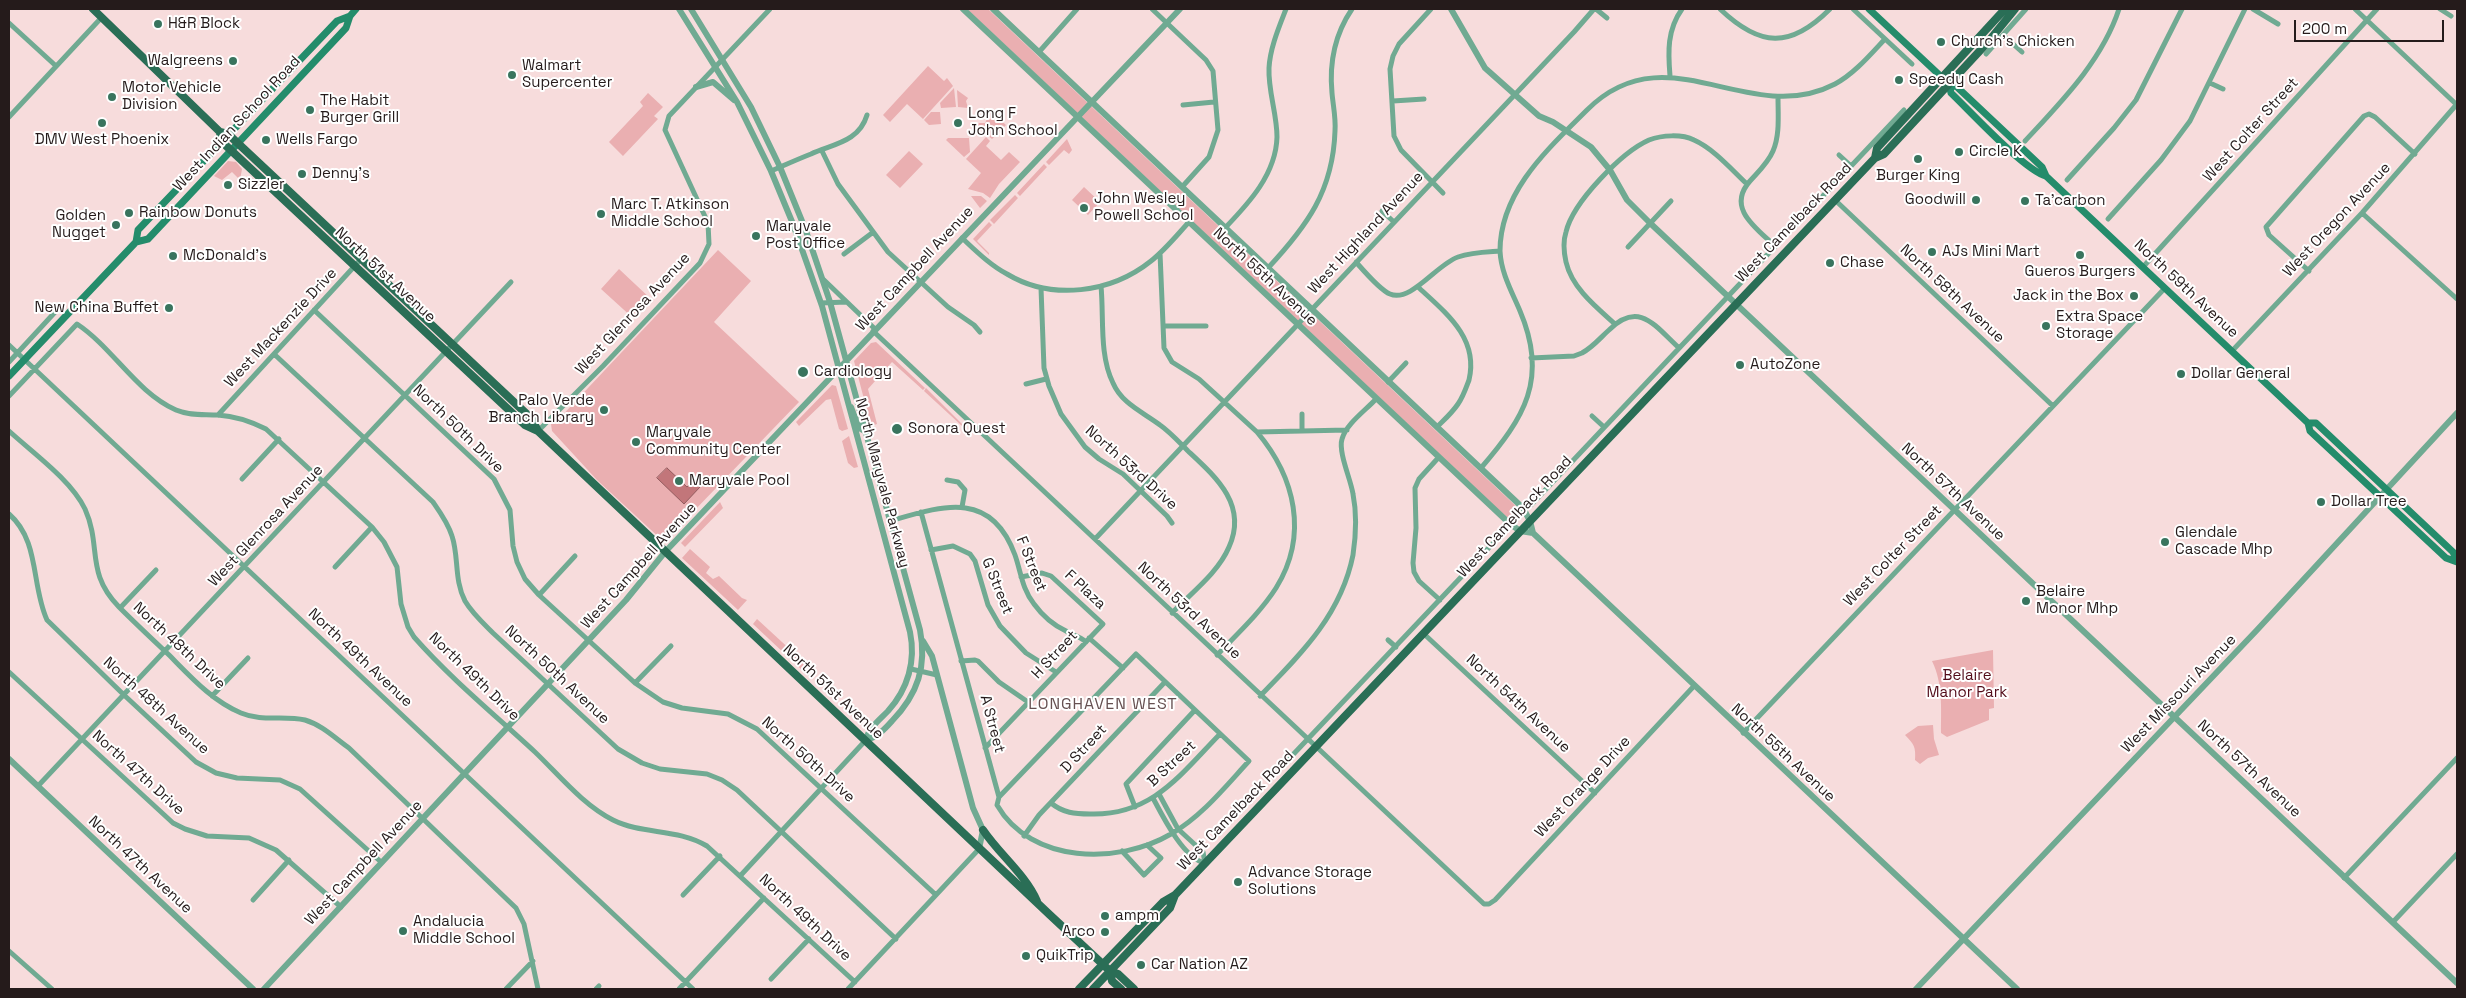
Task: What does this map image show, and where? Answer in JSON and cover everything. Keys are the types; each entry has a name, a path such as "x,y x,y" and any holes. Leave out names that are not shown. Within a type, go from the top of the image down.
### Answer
{"main road":[{"name":"North 51st Avenue","path":"93,9 223,136 231,150 525,426 538,431"},
{"name":"West Indian School Road","path":"9,376 136,242 148,239 346,28 350,16 356,9"},
{"name":"North 59th Avenue","path":"1869,9 1942,78 1949,84 1957,87 2042,167 2046,176 2308,423 2310,430 2446,558 2457,562"},
{"name":"West Camelback Road","path":"1875,158 1877,148 1898,120 1942,78 2005,9"},
{"name":"West Camelback Road","path":"1079,989 1163,902 1175,895 1735,304 1875,158 1884,154 1949,84 1990,44 2015,9"},
{"name":"West Indian School Road","path":"136,242 138,230 223,136 337,21 350,16"},
{"name":"North 51st Avenue","path":"223,136 237,143 362,258 532,419 538,431 665,552 1103,966 1110,972 1118,974 1134,989"},
{"name":"North 59th Avenue","path":"2308,423 2316,423 2452,552 2457,562"},
{"path":"983,830 998,851 1030,885 1039,905"},
{"name":"West Camelback Road","path":"1093,989 1170,908 1175,895"},
{"name":"North 51st Avenue","path":"1110,972 1112,980 1121,989"}],"street":[{"name":"North Maryvale Parkway","path":"679,9 737,102 771,171 793,224 821,303 837,370 910,632 912,645 911,670 908,681 897,700 868,730 865,741"},
{"name":"North Maryvale Parkway","path":"691,9 723,58 780,167 824,280 922,640 922,671 915,692 901,712 876,737 865,741"},
{"name":"West Glenrosa Avenue","path":"538,431 700,264 706,254 709,244 708,223 665,130 669,116 770,9"},
{"name":"North 55th Avenue","path":"963,9 1297,325 1520,531"},
{"path":"1039,52 1076,9"},
{"path":"1152,9 1210,65 1218,130 1209,157 1182,187"},
{"name":"West Campbell Avenue","path":"264,989 626,600 665,552 1180,9"},
{"path":"1225,228 1260,189 1272,163 1277,138 1269,68 1278,31 1286,9"},
{"path":"1268,268 1303,228 1318,204 1327,181 1334,150 1335,130 1331,63 1338,37 1352,9"},
{"path":"1431,9 1399,44 1393,56 1390,69 1394,136 1401,150 1443,193"},
{"name":"North 57th Avenue","path":"1451,9 1486,68 1513,95 1539,116 1591,147 1610,170 1627,200 1650,223 2457,983"},
{"path":"1595,9 1607,18"},
{"name":"West Highland Avenue","path":"1095,539 1595,9"},
{"path":"1670,76 1668,50 1671,29 1682,9"},
{"path":"1720,9 1741,28 1753,34 1785,38 1816,23 1830,9"},
{"path":"1853,9 1912,64"},
{"name":"West Camelback Road","path":"1986,54 1990,44 2003,35 2026,9"},
{"path":"2025,141 2080,80 2104,42 2120,9"},
{"path":"2067,180 2114,128 2136,100 2182,9"},
{"path":"2108,219 2173,145 2190,121 2245,9"},
{"path":"2253,9 2278,24"},
{"path":"2355,9 2457,104"},
{"name":"West Colter Street","path":"2143,268 2377,9"},
{"path":"2440,9 2451,16"},
{"name":"North 55th Avenue","path":"997,10 1311,310 1523,508 1530,521 1533,533 1743,733 2017,989"},
{"path":"9,117 102,17"},
{"path":"9,23 56,66"},
{"path":"2003,35 2022,52"},
{"path":"1481,468 1517,423 1532,382 1531,358 1526,328 1508,287 1500,251 1506,219 1518,186 1537,161 1589,108 1612,89 1644,80 1670,76 1696,80 1747,94 1778,98 1797,96 1834,85 1859,66 1885,39"},
{"path":"1904,57 1916,53"},
{"path":"696,87 713,82 737,102"},
{"path":"2210,83 2223,89"},
{"path":"1775,246 1744,215 1741,200 1742,193 1747,184 1766,164 1773,151 1777,133 1778,98"},
{"path":"1393,101 1424,99"},
{"path":"1183,105 1214,102"},
{"name":"West Oregon Avenue","path":"2232,351 2362,213 2457,104"},
{"path":"9,106 14,111"},
{"name":"West Camelback Road","path":"1531,505 1851,166 1898,120 1904,110"},
{"path":"2308,272 2266,231 2267,224 2364,116 2369,114 2415,154"},
{"path":"771,171 822,151 853,136 864,124 867,116"},
{"path":"1615,324 1582,292 1571,276 1566,263 1564,248 1566,231 1578,205 1610,170 1649,140 1663,136 1679,137 1694,140 1717,156 1747,184"},
{"path":"822,151 838,184 872,233 893,257 920,282 955,313 974,325 980,332"},
{"path":"1839,155 1851,166"},
{"name":"North 58th Avenue","path":"1835,200 2053,406"},
{"path":"1628,247 1671,201"},
{"path":"1382,211 1394,222"},
{"path":"2362,213 2457,299"},
{"path":"962,238 1002,271 1021,281 1041,288 1072,290 1101,286 1132,274 1160,253 1189,222"},
{"path":"844,254 872,233"},
{"path":"1356,262 1390,294 1405,295 1418,287 1435,270 1457,257 1478,252 1500,251"},
{"path":"1160,253 1164,348 1169,358 1199,379 1257,432 1274,454 1290,488 1294,515 1293,541 1287,566 1275,589 1217,655"},
{"name":"West Mackenzie Drive","path":"218,415 362,258"},
{"name":"North 53rd Avenue","path":"824,280 874,330 1260,696 1484,904 1489,904"},
{"name":"West Glenrosa Avenue","path":"38,786 511,282"},
{"path":"1101,286 1105,356 1113,384 1130,405 1160,425 1215,476 1225,490 1231,505 1234,528 1230,547 1220,562 1172,613"},
{"path":"1418,287 1451,317 1460,330 1468,343 1472,367 1466,390 1458,404 1437,427"},
{"name":"North 53rd Drive","path":"1041,288 1046,379 1061,414 1078,439 1099,459 1123,474 1172,523"},
{"name":"West Colter Street","path":"1743,733 2165,288"},
{"path":"821,303 846,302"},
{"path":"9,362 57,310"},
{"name":"North 50th Drive","path":"314,310 494,479 510,510 513,546 517,562 525,579 539,595 635,683 663,702 682,708 728,714 757,729 936,896"},
{"path":"1531,358 1574,356 1582,353 1590,349 1615,324 1624,318 1643,317 1679,348"},
{"name":"North 49th Drive","path":"34,369 77,324 156,399 178,410 201,416 218,415 249,421 266,429 372,527 384,542 397,567 401,604 408,627 414,637 507,728 591,805 610,818 636,828 682,834 707,846 741,875 856,982"},
{"path":"1164,326 1206,326"},
{"name":"North 49th Avenue","path":"9,345 465,772 693,989"},
{"name":"North 50th Avenue","path":"274,354 433,502 444,518 452,537 457,578 464,599 493,633 618,749 642,763 660,769 691,771 722,780 737,790 896,939"},
{"path":"1388,382 1406,363"},
{"path":"9,396 34,369"},
{"path":"1026,384 1046,379"},
{"path":"846,397 859,428 866,432"},
{"path":"1260,696 1322,628 1336,604 1352,557 1356,523 1354,495 1341,447 1346,430 1376,399"},
{"name":"West Missouri Avenue","path":"1916,989 2388,491 2457,413"},
{"path":"1302,414 1302,430"},
{"path":"1592,416 1604,427"},
{"path":"1257,432 1346,430"},
{"name":"North 48th Drive","path":"9,431 63,481 81,502 91,524 95,562 100,582 120,608 212,696 240,713 254,718 304,720 320,726 349,748 516,908 524,924 538,989"},
{"path":"242,479 278,440"},
{"path":"1439,457 1416,484 1414,572 1419,581 1440,600"},
{"path":"866,470 873,459"},
{"path":"947,480 958,482 965,490 962,506"},
{"name":"F Street","path":"890,521 939,507 962,506 988,517 999,526 1010,543 1026,593 1038,610 1060,628 1088,640 1123,668"},
{"name":"A Street","path":"921,512 999,797 996,806 1024,836 1050,848 1067,852 1122,851 1147,845 1173,833 1202,811 1249,761 1220,734"},
{"name":"North 48th Avenue","path":"9,514 24,531 34,561 40,604 47,620 124,695 196,762 216,772 237,778 280,780 300,789 381,862"},
{"path":"335,566 372,527"},
{"path":"1416,528 1424,528"},
{"path":"1520,531 1533,533"},
{"name":"West Camelback Road","path":"1286,762 1499,537"},
{"name":"G Street","path":"932,550 953,546 970,554 975,561 988,605 1000,626 1026,653 1056,672"},
{"path":"539,595 575,556"},
{"path":"120,608 156,570"},
{"name":"F Plaza","path":"1021,577 1042,573 1051,576 1103,624"},
{"name":"H Street","path":"985,748 1103,624"},
{"name":"North 54th Avenue","path":"1424,634 1595,793"},
{"name":"North Maryvale Parkway","path":"922,640 929,648 974,808 983,830"},
{"path":"1388,640 1396,647"},
{"path":"635,683 671,646"},
{"path":"999,797 1136,654 1220,734"},
{"path":"212,696 248,658"},
{"path":"962,661 978,661 1000,682 1028,702"},
{"path":"911,670 937,675"},
{"name":"North 47th Drive","path":"9,672 173,823 185,830 207,836 249,838 276,850 341,907"},
{"name":"D Street","path":"1024,836 1051,802 1165,682"},
{"name":"West Orange Drive","path":"1489,904 1694,686"},
{"path":"1136,807 1126,784 1195,710"},
{"name":"B Street","path":"1051,802 1062,810 1083,814 1110,813 1136,807 1167,790 1220,734"},
{"path":"741,875 865,741"},
{"name":"North 47th Avenue","path":"9,758 254,989"},
{"path":"2344,878 2457,758"},
{"path":"1153,798 1173,833 1196,862 1205,863 1204,852 1178,829 1159,794"},
{"path":"848,989 979,849 983,830"},
{"path":"1122,851 1144,875 1161,858 1147,845"},
{"path":"2393,922 2457,854"},
{"path":"683,896 720,856"},
{"path":"253,900 289,860"},
{"path":"678,989 764,898"},
{"path":"771,979 809,939"},
{"path":"9,951 52,989"},
{"path":"506,989 532,961"}],"green space":[{"path":"967,9 988,9 1518,508 1523,517 1518,522 1513,522 1502,513"},
{"path":"928,66 944,81 947,78 953,86 923,119 907,104 890,122 883,115"},
{"path":"954,88 956,107 941,108 940,103"},
{"path":"957,90 968,98 966,101 968,108 958,107"},
{"path":"648,93 663,107 654,116 658,119 623,156 609,142 643,106 640,102"},
{"path":"991,111 1006,125 992,139 977,126 979,123 985,123"},
{"path":"931,112 940,112 941,124 929,125 924,120"},
{"path":"986,137 990,141 986,146 1001,160 1009,152 1020,162 999,184 990,198 983,193 968,189 981,173 966,159"},
{"path":"948,138 969,138 970,152 964,157 946,140"},
{"path":"1067,139 1072,150 1069,154 1064,150 1049,165 1046,162"},
{"path":"909,151 923,164 900,188 886,175"},
{"path":"228,161 236,162 242,169 240,180 232,172 222,180 214,176"},
{"path":"1044,164 1047,167 1020,196 1017,193"},
{"path":"1084,187 1100,202 1088,215 1072,200"},
{"path":"1015,195 1018,198 994,224 990,220"},
{"path":"971,196 981,196 987,201 980,208"},
{"path":"989,222 992,225 977,241 989,255 973,239"},
{"path":"718,250 751,281 714,322 799,402 664,542 597,480 552,431 551,424 555,423"},
{"path":"619,269 652,300 634,319 601,289"},
{"path":"876,342 925,388 923,390 892,362 868,389 877,424 871,426 854,361 871,343"},
{"path":"832,385 836,386 848,429 842,431 839,429 831,399 826,400 799,426 796,422"},
{"path":"926,388 962,424 962,426 924,391"},
{"path":"849,436 858,467 854,468 848,463 842,441"},
{"path":"720,502 723,508 685,547 681,543"},
{"path":"690,549 710,567 706,573 713,579 719,576 742,598 747,600 738,610 682,558"},
{"path":"757,619 807,665 802,670 753,624"},
{"name":"Belaire Manor Park","path":"1993,650 1994,708 1989,709 1989,720 1947,737 1941,733 1940,687 1932,661"},
{"path":"1933,725 1934,739 1939,755 1928,758 1920,764 1915,760 1914,746 1905,735 1918,726"}],"shaded area":[{"path":"667,468 687,487 693,481 700,487 684,504 657,478"}],"place":[{"name":"H&R Block","path":"158,24"},
{"name":"Church's Chicken","path":"1941,42"},
{"name":"Walgreens","path":"233,61"},
{"name":"Walmart Supercenter","path":"512,75"},
{"name":"Speedy Cash","path":"1899,80"},
{"name":"Motor Vehicle Division","path":"112,97"},
{"name":"The Habit Burger Grill","path":"310,110"},
{"name":"DMV West Phoenix","path":"102,123"},
{"name":"Long F John School","path":"958,123"},
{"name":"Wells Fargo","path":"266,140"},
{"name":"Circle K","path":"1959,152"},
{"name":"Burger King","path":"1918,159"},
{"name":"Denny's","path":"302,174"},
{"name":"Sizzler","path":"228,185"},
{"name":"Goodwill","path":"1976,200"},
{"name":"Ta'carbon","path":"2025,201"},
{"name":"John Wesley Powell School","path":"1084,208"},
{"name":"Rainbow Donuts","path":"129,213"},
{"name":"Marc T. Atkinson Middle School","path":"601,214"},
{"name":"Golden Nugget","path":"116,225"},
{"name":"Maryvale Post Office","path":"756,236"},
{"name":"AJs Mini Mart","path":"1932,252"},
{"name":"Gueros Burgers","path":"2080,255"},
{"name":"McDonald's","path":"173,256"},
{"name":"Chase","path":"1830,263"},
{"name":"Jack in the Box","path":"2134,296"},
{"name":"New China Buffet","path":"169,308"},
{"name":"Extra Space Storage","path":"2046,326"},
{"name":"AutoZone","path":"1740,365"},
{"name":"Cardiology","path":"803,372"},
{"name":"Dollar General","path":"2181,374"},
{"name":"Palo Verde Branch Library","path":"604,410"},
{"name":"Sonora Quest","path":"897,429"},
{"name":"Maryvale Community Center","path":"636,442"},
{"name":"Maryvale Pool","path":"679,481"},
{"name":"Dollar Tree","path":"2321,502"},
{"name":"Glendale Cascade Mhp","path":"2165,542"},
{"name":"Belaire Monor Mhp","path":"2026,601"},
{"name":"Advance Storage Solutions","path":"1238,882"},
{"name":"ampm","path":"1105,916"},
{"name":"Andalucia Middle School","path":"403,931"},
{"name":"Arco","path":"1105,932"},
{"name":"QuikTrip","path":"1026,956"},
{"name":"Car Nation AZ","path":"1141,965"}],"district":[{"name":"LONGHAVEN WEST","path":"1103,705"}]}
